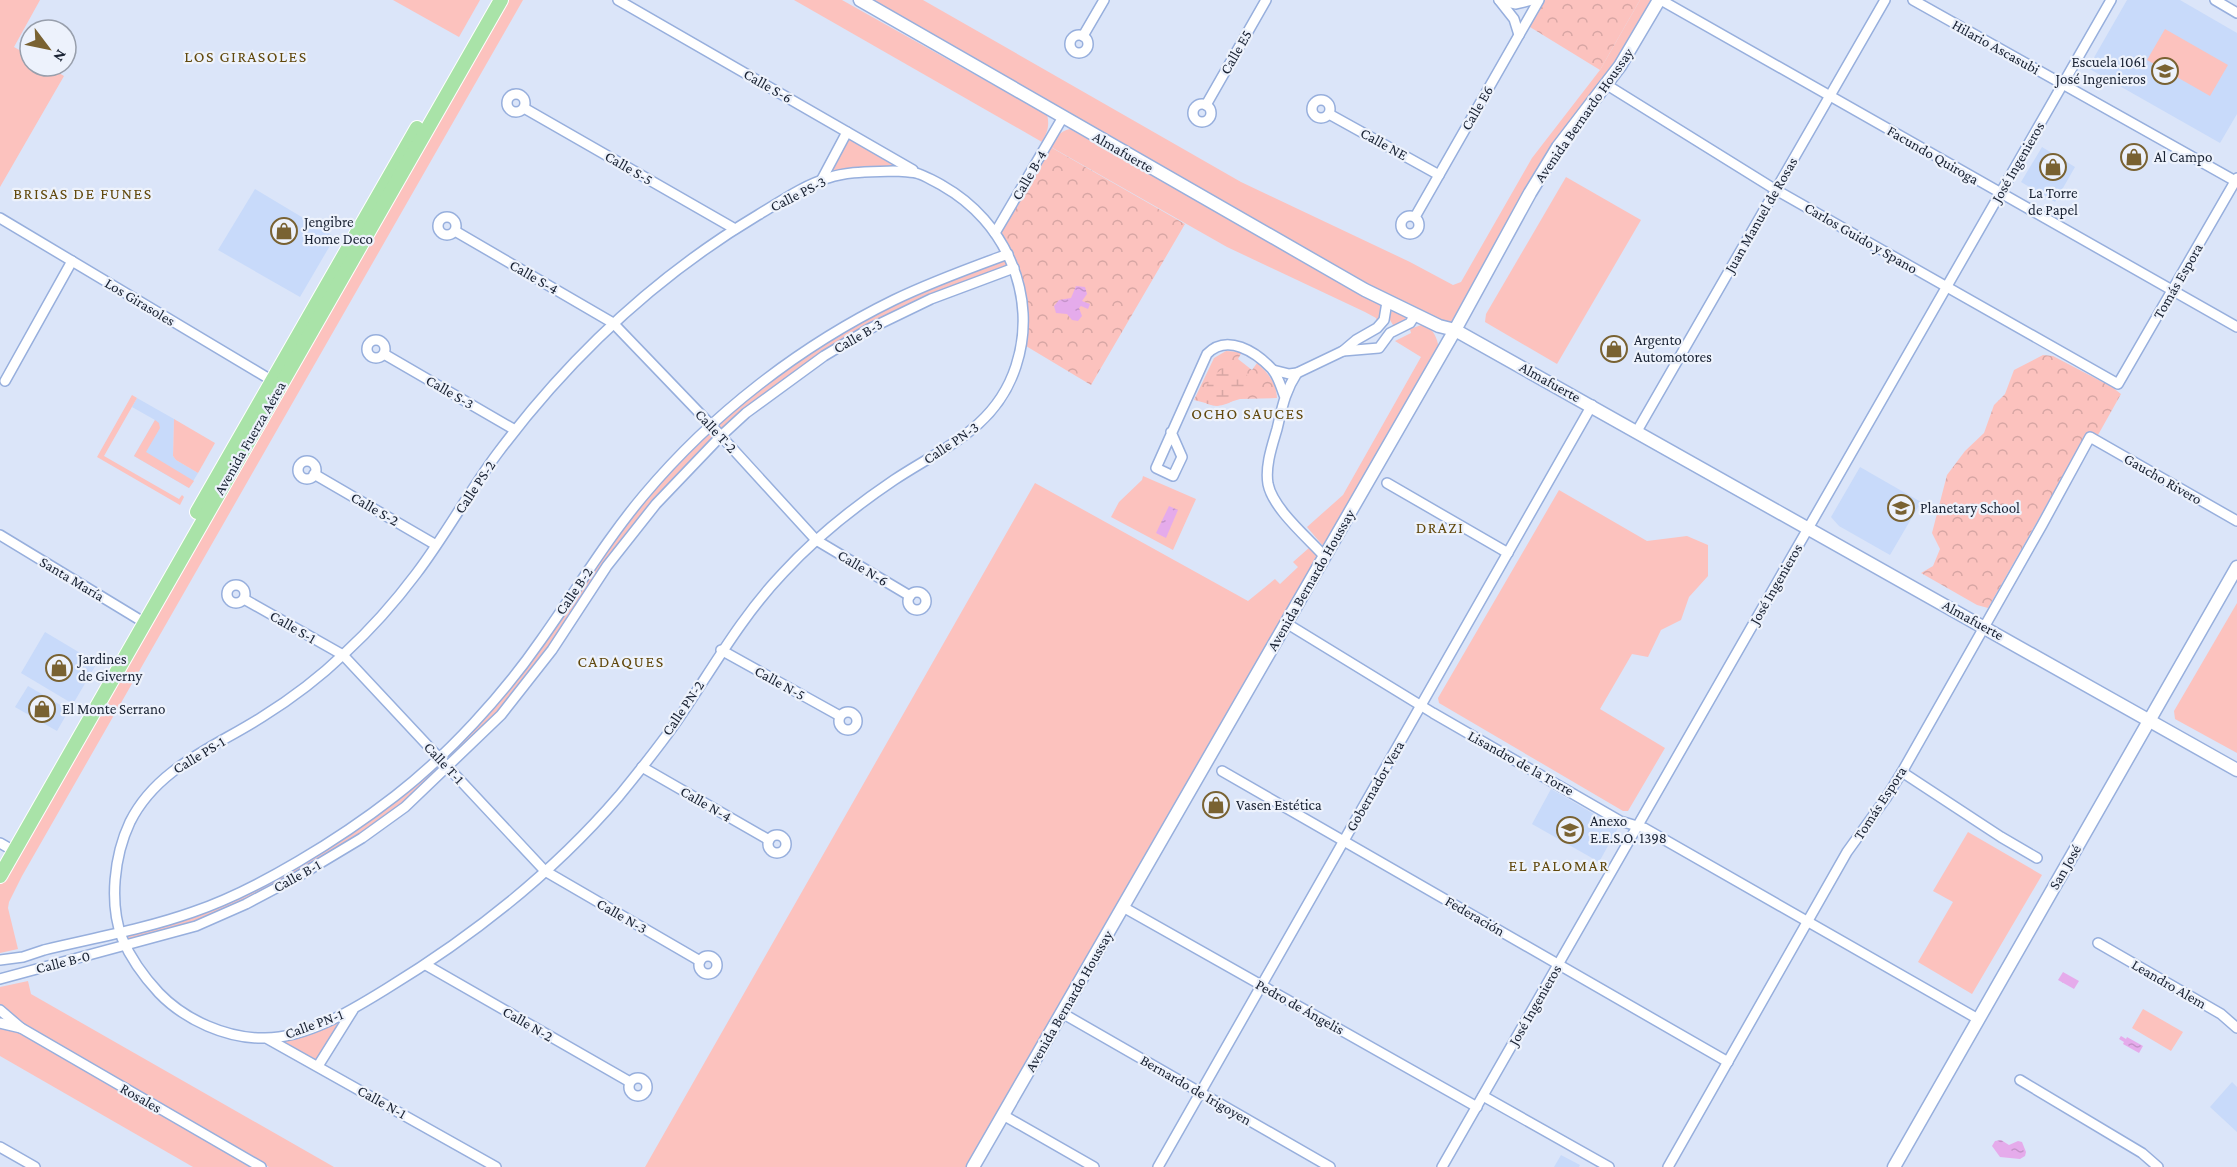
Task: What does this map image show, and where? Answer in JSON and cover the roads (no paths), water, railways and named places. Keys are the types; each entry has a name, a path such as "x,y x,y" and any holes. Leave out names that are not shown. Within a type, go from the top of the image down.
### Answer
{"main road":[{"name":"Avenida Fuerza Aérea","path":"0,876 5,850 141,621 490,0"},
{"name":"Avenida Fuerza Aérea","path":"276,383 501,0"}],"street":[{"name":"Calle S-6","path":"618,0 917,173"},
{"name":"Almafuerte","path":"860,0 1387,302 1439,326 1455,330 1592,405 2237,770"},
{"path":"1083,36 1104,0"},
{"name":"Calle E5","path":"1206,105 1266,0"},
{"path":"1499,0 1516,4 1532,0"},
{"path":"1499,0 1514,19 1519,35"},
{"name":"Calle E6","path":"1414,217 1539,0"},
{"name":"Avenida Bernardo Houssay","path":"973,1167 1455,330 1530,193 1558,147 1582,114 1607,86 1660,0"},
{"name":"Facundo Quiroga","path":"1660,0 2237,327"},
{"name":"Juan Manuel de Rosas","path":"1637,431 1885,0"},
{"name":"Hilario Ascasubi","path":"1912,0 2236,180"},
{"name":"José Ingenieros","path":"1442,1167 2110,0"},
{"path":"2215,0 2237,13"},
{"name":"Carlos Guido y Spano","path":"1607,86 1776,190 2118,384"},
{"name":"Calle S-5","path":"524,108 735,229"},
{"name":"Calle NE","path":"1329,114 1439,175"},
{"name":"Calle B-4","path":"996,233 1063,117"},
{"path":"822,179 847,132"},
{"name":"Calle PS-3","path":"613,323 681,268 735,229 822,179 851,172 917,173 969,203 983,215 996,233 1014,268"},
{"name":"Tomás Espora","path":"2118,384 2236,180"},
{"name":"Los Girasoles","path":"0,219 276,383"},
{"name":"Calle S-4","path":"455,231 613,323"},
{"name":"Calle B-3","path":"711,424 775,374 862,316 926,285 995,258 1006,250"},
{"path":"5,381 72,261"},
{"name":"Calle B-3","path":"721,436 746,413 799,374 869,329 931,299 1014,268"},
{"name":"Calle PN-3","path":"816,540 855,507 972,432 997,405 1012,376 1022,343 1023,306 1021,289 1014,268"},
{"path":"1387,302 1384,320 1385,327 1390,333"},
{"path":"1343,351 1379,348 1390,333 1410,323 1415,315"},
{"path":"862,316 869,329"},
{"path":"1171,432 1207,354 1211,350 1222,345 1233,344 1245,349 1273,370 1289,374 1297,373 1343,351 1356,339 1377,328 1384,320"},
{"name":"Calle T-2","path":"613,323 711,424 816,540"},
{"name":"Calle PS-2","path":"343,656 380,618 415,576 490,463 544,394 613,323"},
{"name":"Calle S-3","path":"384,354 515,430"},
{"path":"1273,370 1284,395"},
{"path":"1297,373 1284,395 1271,452 1268,483 1271,494 1287,516 1324,557"},
{"name":"Gobernador Vera","path":"1158,1167 1592,405"},
{"name":"Calle B-2","path":"438,757 490,705 541,641 596,558 645,494 711,424"},
{"name":"Calle B-2","path":"448,768 501,715 552,650 608,566 656,504 721,436"},
{"name":"Tomás Espora","path":"1668,1167 1847,852 1902,772 2090,437"},
{"name":"Gaucho Rivero","path":"2090,437 2237,521"},
{"name":"Calle S-2","path":"315,474 436,545"},
{"path":"1388,483 1508,553"},
{"name":"Santa María","path":"0,536 141,621"},
{"name":"Calle N-6","path":"816,540 910,596"},
{"name":"Calle PN-2","path":"545,871 605,811 642,767 680,716 721,650 748,612 781,574 816,540"},
{"name":"San José","path":"1894,1167 2237,567"},
{"name":"Calle S-1","path":"244,599 343,656"},
{"name":"Lisandro de la Torre","path":"1287,623 1421,705 1620,821 1638,826 1978,1019"},
{"name":"Calle N-5","path":"721,650 840,717"},
{"name":"Calle T-1","path":"343,656 545,871"},
{"name":"Calle PS-1","path":"120,932 116,902 118,859 133,816 149,792 170,772 268,713 308,685 343,656"},
{"name":"Calle B-1","path":"120,932 194,912 292,864 353,826 396,795 438,757"},
{"name":"Calle N-4","path":"642,767 769,840"},
{"name":"Calle B-1","path":"126,946 196,926 246,904 297,877 362,838 405,807 448,768"},
{"name":"Federación","path":"1222,771 1728,1062"},
{"path":"1902,772 2037,858"},
{"path":"292,864 297,877"},
{"name":"Calle PN-1","path":"120,932 138,966 161,995 188,1016 214,1029 268,1039 296,1033 330,1021 426,965 511,902 545,871"},
{"name":"Calle N-3","path":"545,871 700,961"},
{"name":"Pedro de Ángelis","path":"1123,907 1476,1107"},
{"name":"Calle B-0","path":"0,960 23,957 120,932"},
{"name":"Leandro Alem","path":"2098,943 2221,1014 2237,1028"},
{"name":"Calle B-0","path":"0,979 26,970 126,946"},
{"name":"Calle N-2","path":"426,965 630,1082"},
{"path":"318,1066 354,1008"},
{"name":"Rosales","path":"0,1010 21,1028 261,1167"},
{"name":"Bernardo de Irigoyen","path":"1062,1013 1330,1167"},
{"name":"Rosales","path":"0,1023 21,1028"},
{"name":"Calle N-1","path":"268,1039 496,1167"},
{"path":"2020,1080 2142,1153 2158,1167"},
{"path":"1483,1096 1610,1167"},
{"path":"1003,1115 1094,1167"},
{"path":"0,1147 35,1167"}],"water":[{"path":"1076,286 1085,287 1087,294 1082,301 1090,304 1088,309 1081,306 1079,308 1082,316 1078,321 1072,320 1067,314 1056,313 1054,306 1059,300 1071,298"},
{"path":"1169,506 1178,510 1166,538 1156,533"},
{"path":"2063,972 2079,981 2074,989 2058,980"},
{"path":"2121,1036 2143,1046 2139,1053 2123,1044 2124,1042 2119,1039"},
{"path":"2001,1140 2009,1145 2018,1141 2022,1142 2026,1152 2025,1156 2020,1159 2000,1157 1992,1146 1995,1141"}],"place":[{"name":"Escuela 1061 José Ingenieros","path":"2165,71"},
{"name":"Al Campo","path":"2134,157"},
{"name":"La Torre de Papel","path":"2053,167"},
{"name":"Jengibre Home Deco","path":"284,231"},
{"name":"Argento Automotores","path":"1614,349"},
{"name":"Planetary School","path":"1901,508"},
{"name":"Jardines de Giverny","path":"59,668"},
{"name":"El Monte Serrano","path":"42,709"},
{"name":"Vasen Estética","path":"1216,805"},
{"name":"Anexo E.E.S.O. 1398","path":"1570,830"}],"district":[{"name":"LOS GIRASOLES","path":"246,56"},
{"name":"BRISAS DE FUNES","path":"83,193"},
{"name":"OCHO SAUCES","path":"1248,413"},
{"name":"DRAZI","path":"1440,527"},
{"name":"CADAQUES","path":"621,661"},
{"name":"EL PALOMAR","path":"1559,865"}]}
